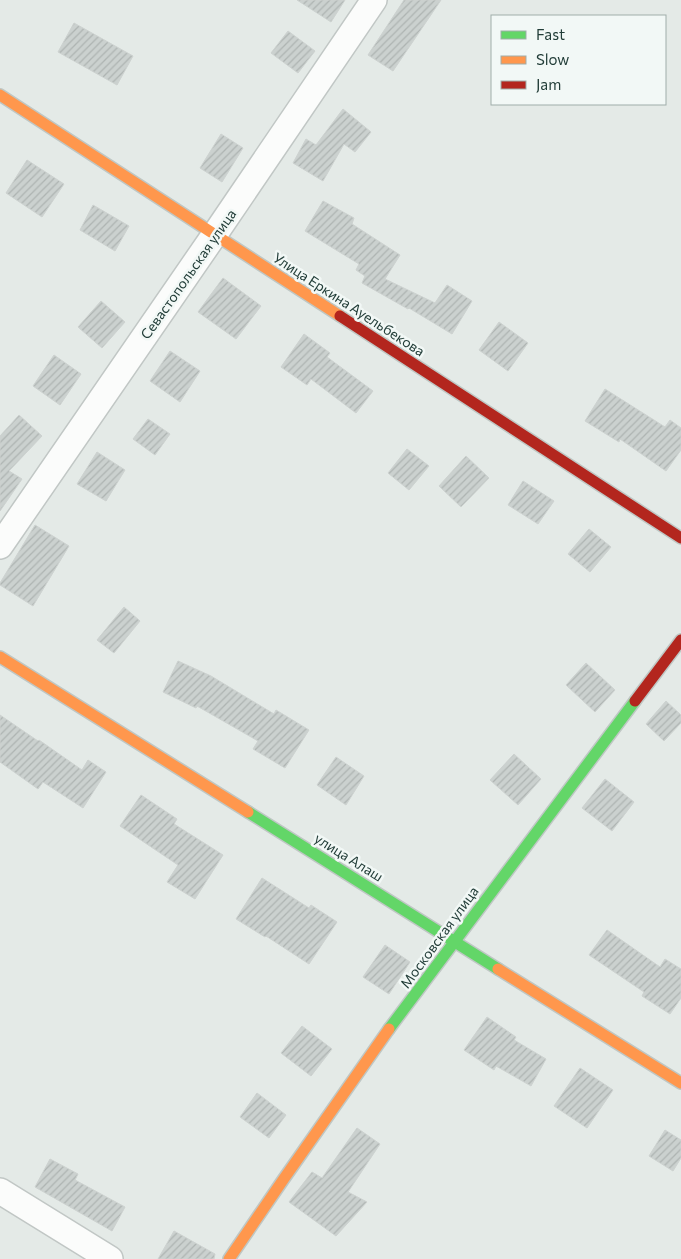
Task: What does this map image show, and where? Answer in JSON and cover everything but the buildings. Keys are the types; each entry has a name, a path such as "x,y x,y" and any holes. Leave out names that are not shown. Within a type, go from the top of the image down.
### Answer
{"street":[{"name":"Севастопольская улица","path":"0,546 374,0"},
{"name":"Улица Еркина Ауельбекова","path":"0,95 681,538"},
{"name":"Московская улица","path":"229,1259 268,1200 454,940 681,640"},
{"name":"улица Алаш","path":"0,657 681,1083"},
{"path":"0,1191 110,1259"}],"traffic: fast":[{"path":"389,1029 635,701"},
{"path":"248,812 498,969"}],"traffic: slow":[{"path":"0,95 340,316"},
{"path":"0,657 248,812"},
{"path":"498,969 681,1083"},
{"path":"229,1259 389,1029"}],"traffic: jam":[{"path":"340,316 681,538"},
{"path":"635,701 681,640"}]}
